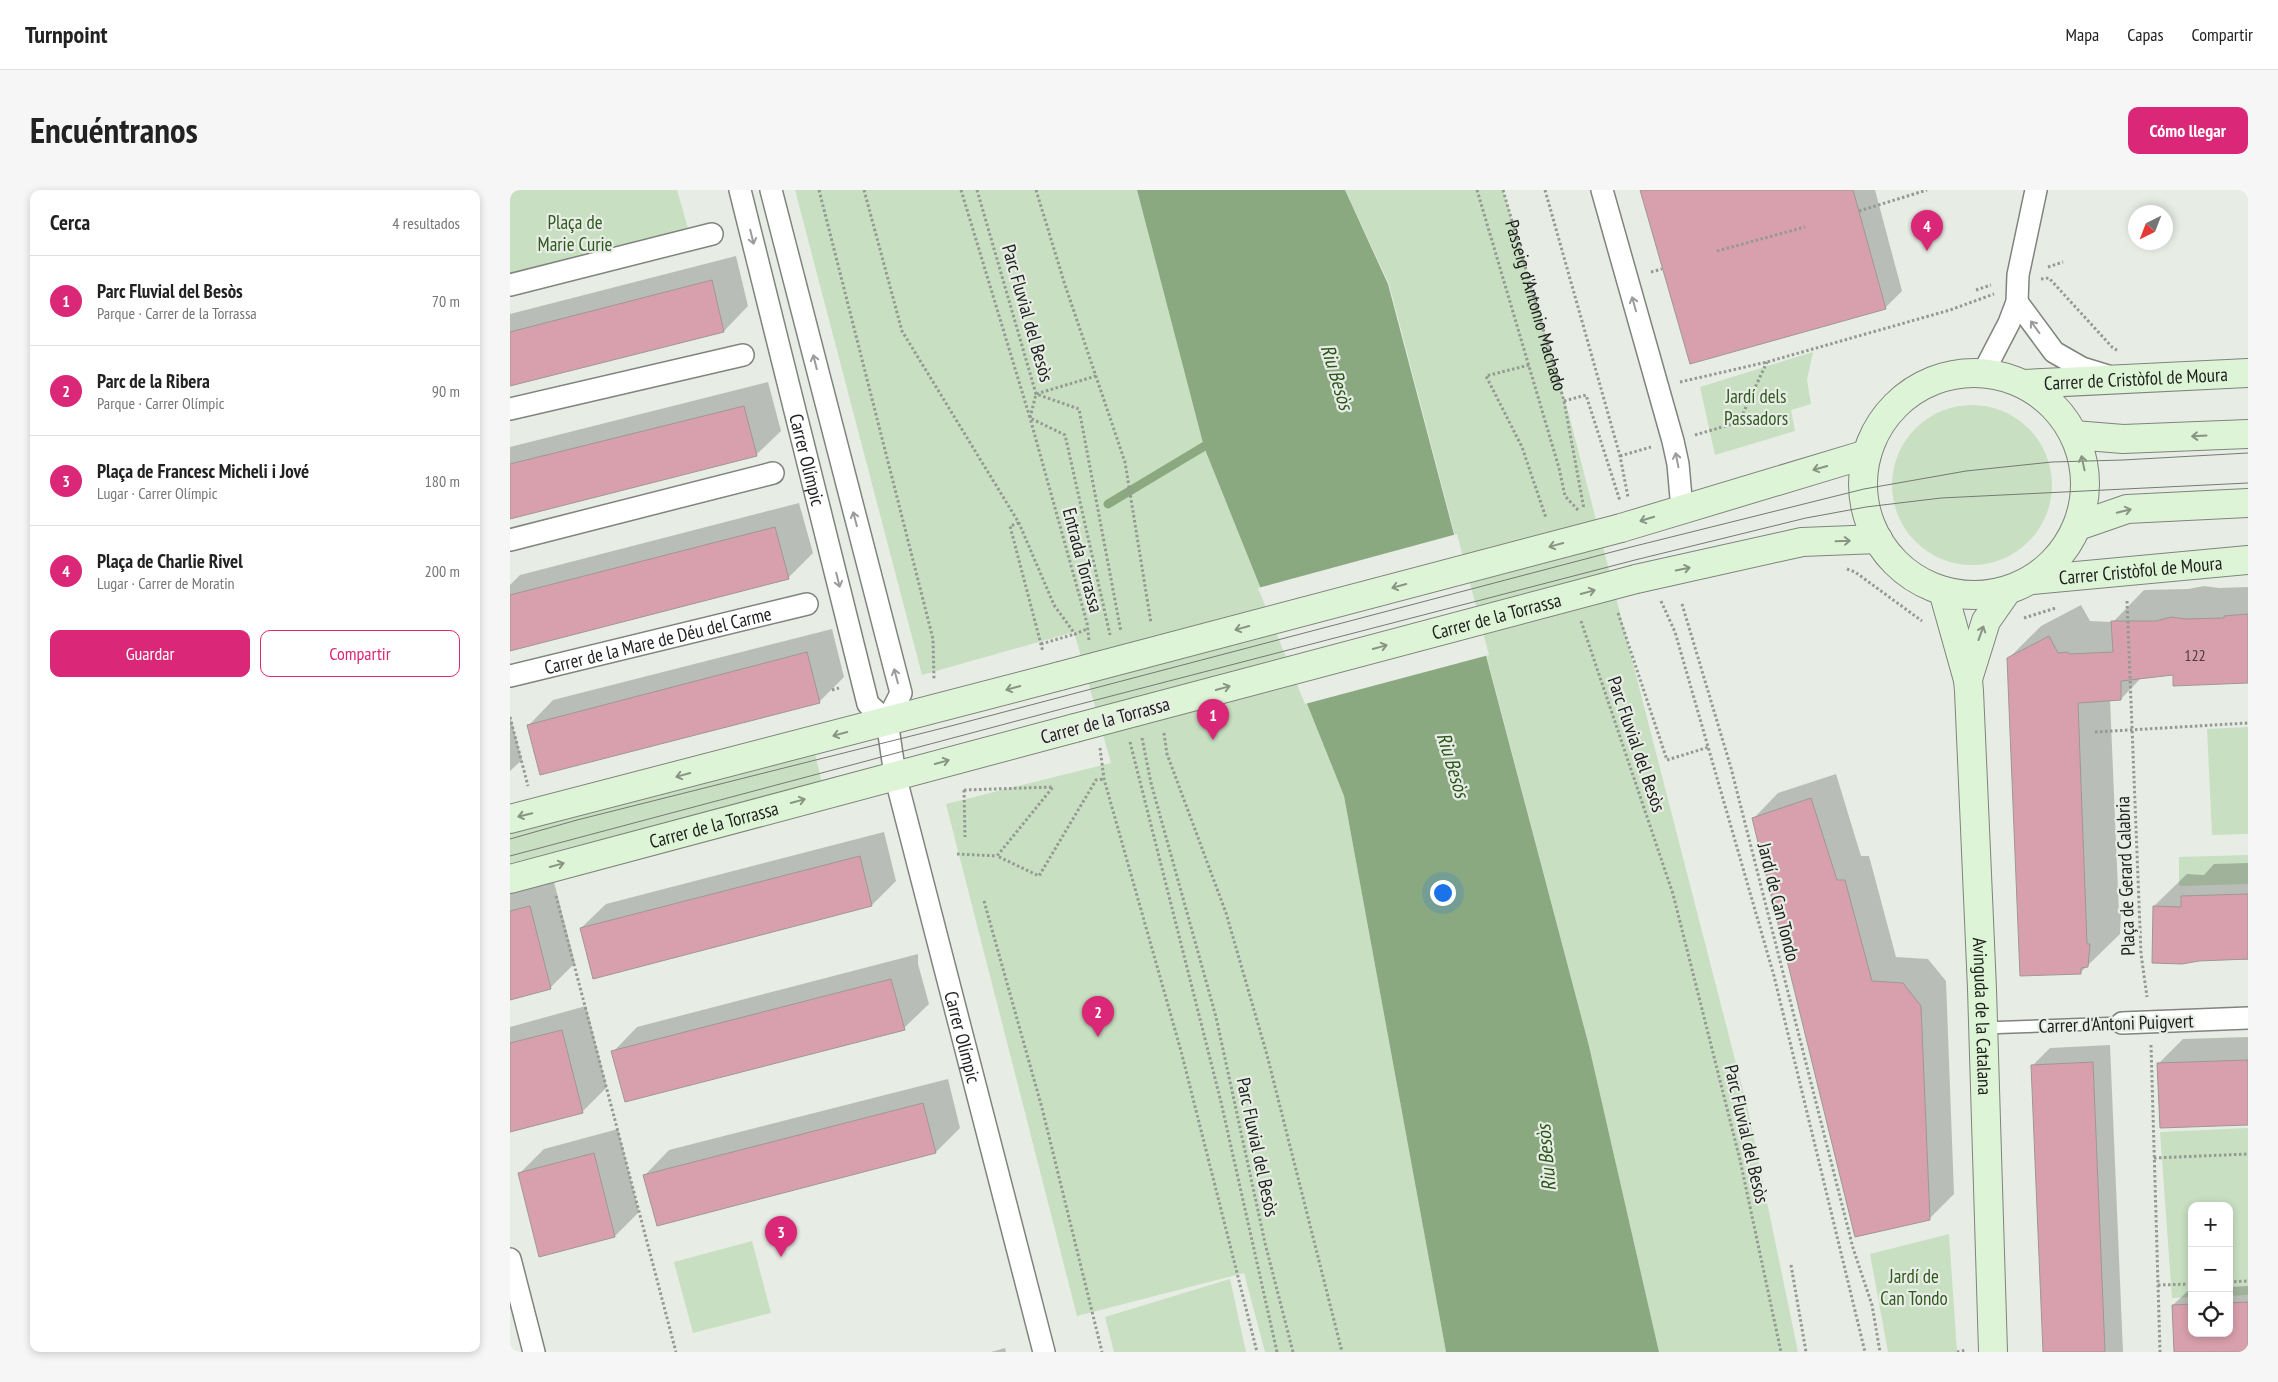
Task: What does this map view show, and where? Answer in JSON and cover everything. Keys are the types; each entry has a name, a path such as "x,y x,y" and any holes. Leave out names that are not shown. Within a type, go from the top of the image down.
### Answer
{"street":[{"name":"Carrer Olímpic","path":"740,190 868,704 887,721"},
{"name":"Carrer Olímpic","path":"770,190 901,693 887,721 895,775 1044,1352"},
{"path":"1602,190 1676,456 1682,509"},
{"path":"1983,373 2009,323 2017,302 2018,275 2036,190"},
{"path":"510,285 712,234"},
{"path":"2017,302 2054,352 2082,368 2120,380"},
{"path":"510,409 743,355"},
{"name":"Carrer Cristòfol de Moura","path":"2024,384 2004,376 1983,373 1952,375 1923,384 1898,402 1879,426 1867,454 1863,483 1867,512 1878,539 1898,565 1924,584 1943,591 1982,595 2020,585 2248,560"},
{"name":"Carrer de Cristòfol de Moura","path":"2024,384 2248,374"},
{"path":"2024,384 2054,406 2074,435 2084,465 2085,490 2078,526"},
{"path":"2074,435 2123,440 2248,434"},
{"path":"522,816 1060,676 1621,517 1682,509 1867,454"},
{"path":"510,540 773,473"},
{"path":"2078,526 2127,509 2248,503"},
{"name":"Avinguda de la Catalana","path":"1968,680 1986,621 2020,585 2059,557 2078,526"},
{"name":"Carrer de la Torrassa","path":"510,879 1636,579 1802,542 1878,539"},
{"name":"Avinguda de la Catalana","path":"1943,591 1968,680 1983,1028 1994,1352"},
{"name":"Carrer de la Mare de Déu del Carme","path":"510,676 807,604"},
{"name":"Carrer d'Antoni Puigvert","path":"2122,1023 2248,1018"},
{"path":"510,1259 519,1330 534,1352"}],"lane":[{"name":"Carrer d'Antoni Puigvert","path":"1983,1028 2122,1023"}],"path":[{"path":"819,190 933,639 934,676"},
{"name":"Entrada Torrassa","path":"864,190 902,331 1019,523 1054,605 1075,634 1088,629 1030,418 1036,394"},
{"name":"Parc Fluvial del Besòs","path":"961,190 1030,418"},
{"name":"Parc Fluvial del Besòs","path":"977,190 1036,394 1080,409 1122,636"},
{"path":"1036,190 1065,285 1125,462 1151,628"},
{"path":"1477,190 1529,365 1486,376 1522,448 1548,522"},
{"name":"Passeig d'Antonio Machado","path":"1503,190 1564,402 1586,395 1621,517"},
{"path":"1545,190 1620,456 1629,497"},
{"path":"1859,211 1927,190"},
{"path":"1717,251 1805,227"},
{"path":"2048,267 2063,262"},
{"path":"1650,272 1662,269"},
{"path":"2044,278 2049,278 2112,347 2119,351"},
{"path":"1976,290 1991,285"},
{"path":"1680,382 1767,362 1950,310 1986,296"},
{"path":"1690,436 1739,422 1767,362"},
{"path":"1036,394 1096,376"},
{"path":"1564,402 1585,511"},
{"path":"1030,418 1065,435 1112,644"},
{"path":"1620,456 1654,446"},
{"path":"1019,523 1010,526 1043,654"},
{"path":"1838,566 1855,572 1924,622"},
{"name":"Plaça de Gerard Calabria","path":"2127,601 2142,954 2150,1022 2160,1352"},
{"name":"Jardí de Can Tondo","path":"1682,604 1730,768 1853,1248 1872,1305 1880,1352"},
{"path":"2016,624 2024,618 2058,607"},
{"name":"Jardí de Can Tondo","path":"1663,610 1675,632 1774,976 1865,1352"},
{"name":"Parc Fluvial del Besòs","path":"1579,615 1673,894 1740,1160 1781,1352"},
{"path":"1041,644 1075,634"},
{"path":"510,717 522,816"},
{"path":"2095,732 2248,723"},
{"path":"1163,725 1167,754 1226,913 1261,1036 1342,1352"},
{"name":"Parc Fluvial del Besòs","path":"1141,734 1151,783 1216,1017 1264,1243 1293,1352"},
{"name":"Parc Fluvial del Besòs","path":"1130,738 1221,1102 1277,1352"},
{"path":"957,854 997,856 1039,876 1096,780 1104,779 1181,1051 1257,1352"},
{"path":"965,837 964,790 1053,787 997,856"},
{"path":"548,868 676,1352"},
{"path":"984,901 1042,1108 1102,1352"},
{"path":"2154,1158 2248,1154"},
{"path":"1791,1265 1806,1352"},
{"path":"2233,1282 2248,1281"},
{"path":"2158,1285 2188,1284"},
{"path":"1957,1352 1966,1350"}],"green space":[{"name":"Plaça de Marie Curie","path":"510,190 677,190 693,246 510,295"},
{"path":"795,190 1137,190 1204,447 1344,796 1446,1352 1265,1352 1244,1273 1077,1316 946,804 1111,763 1074,632 922,675"},
{"path":"1345,190 1503,190 1568,411 1748,1110 1798,1352 1659,1352 1589,1046 1389,284"},
{"name":"Jardí dels Passadors","path":"1813,352 1807,380 1811,404 1791,410 1795,431 1715,455 1700,387"},
{"path":"1980,405 2010,414 2029,428 2039,440 2046,454 2051,469 2051,501 2046,516 2039,530 2029,542 2017,552 1995,562 1980,565 1964,565 1949,562 1927,552 1905,530 1893,501 1892,477 1895,462 1905,440 1927,418 1956,406"},
{"path":"2248,727 2248,834 2212,835 2207,729"},
{"path":"814,750 822,783 510,863 510,828"},
{"path":"2248,855 2248,884 2179,886 2179,857"},
{"path":"2248,1128 2248,1295 2233,1296 2233,1202 2188,1202 2188,1297 2172,1298 2160,1132"},
{"name":"Jardí de Can Tondo","path":"1949,1234 1957,1352 1888,1352 1870,1254"},
{"path":"752,1241 771,1313 693,1333 674,1262"},
{"path":"1230,1279 1246,1352 1114,1352 1105,1317"}],"water":[{"name":"Riu Besòs","path":"1137,190 1345,190 1388,284 1589,1046 1659,1352 1446,1352 1344,796 1204,447"}],"pier":[{"path":"1457,534 1489,655 1305,704 1258,588"}],"building":[{"path":"1640,190 1853,190 1886,309 1690,364"},
{"path":"712,280 724,332 510,386 510,332"},
{"path":"744,406 757,456 510,519 510,464"},
{"path":"775,527 789,579 510,651 510,595"},
{"path":"2248,614 2248,683 2173,686 2173,675 2121,681 2121,700 2078,703 2087,944 2090,944 2088,967 2081,968 2081,974 2020,976 2007,658 2049,636 2058,653 2113,652 2111,621 2156,621 2171,617 2186,619 2224,618 2224,616"},
{"path":"807,652 820,703 540,775 527,725"},
{"path":"1811,798 1837,880 1845,880 1872,981 1903,983 1921,1006 1930,1220 1855,1237 1752,818"},
{"path":"860,856 872,906 593,979 580,928"},
{"path":"2248,894 2248,959 2199,961 2182,964 2152,963 2153,906 2181,907 2181,896"},
{"path":"530,906 551,989 510,1000 510,911"},
{"path":"891,979 905,1030 625,1102 611,1051"},
{"path":"562,1030 583,1113 510,1132 510,1043"},
{"path":"2248,1060 2248,1125 2160,1128 2157,1063"},
{"path":"2093,1062 2105,1352 2043,1352 2031,1065"},
{"path":"923,1103 936,1153 657,1226 643,1175"},
{"path":"594,1153 615,1237 539,1257 518,1173"},
{"path":"2248,1302 2248,1352 2174,1352 2172,1305 2188,1304 2188,1337 2233,1337 2233,1303"}],"waterway":[{"path":"1108,504 1213,441"}],"tram line":[{"path":"510,839 577,820 947,727 1631,547 1864,489 1966,471 2052,462 2248,453"},
{"path":"510,856 1069,707 1635,560 1806,518 1866,507 1941,498 2248,483"}],"place":[{"name":"Plaça de Charlie Rivel","path":"1927,251"},
{"name":"Parc Fluvial del Besòs","path":"1213,740"},
{"name":"Parc de la Ribera","path":"1098,1037"},
{"name":"Plaça de Francesc Micheli i Jové","path":"781,1257"}]}
